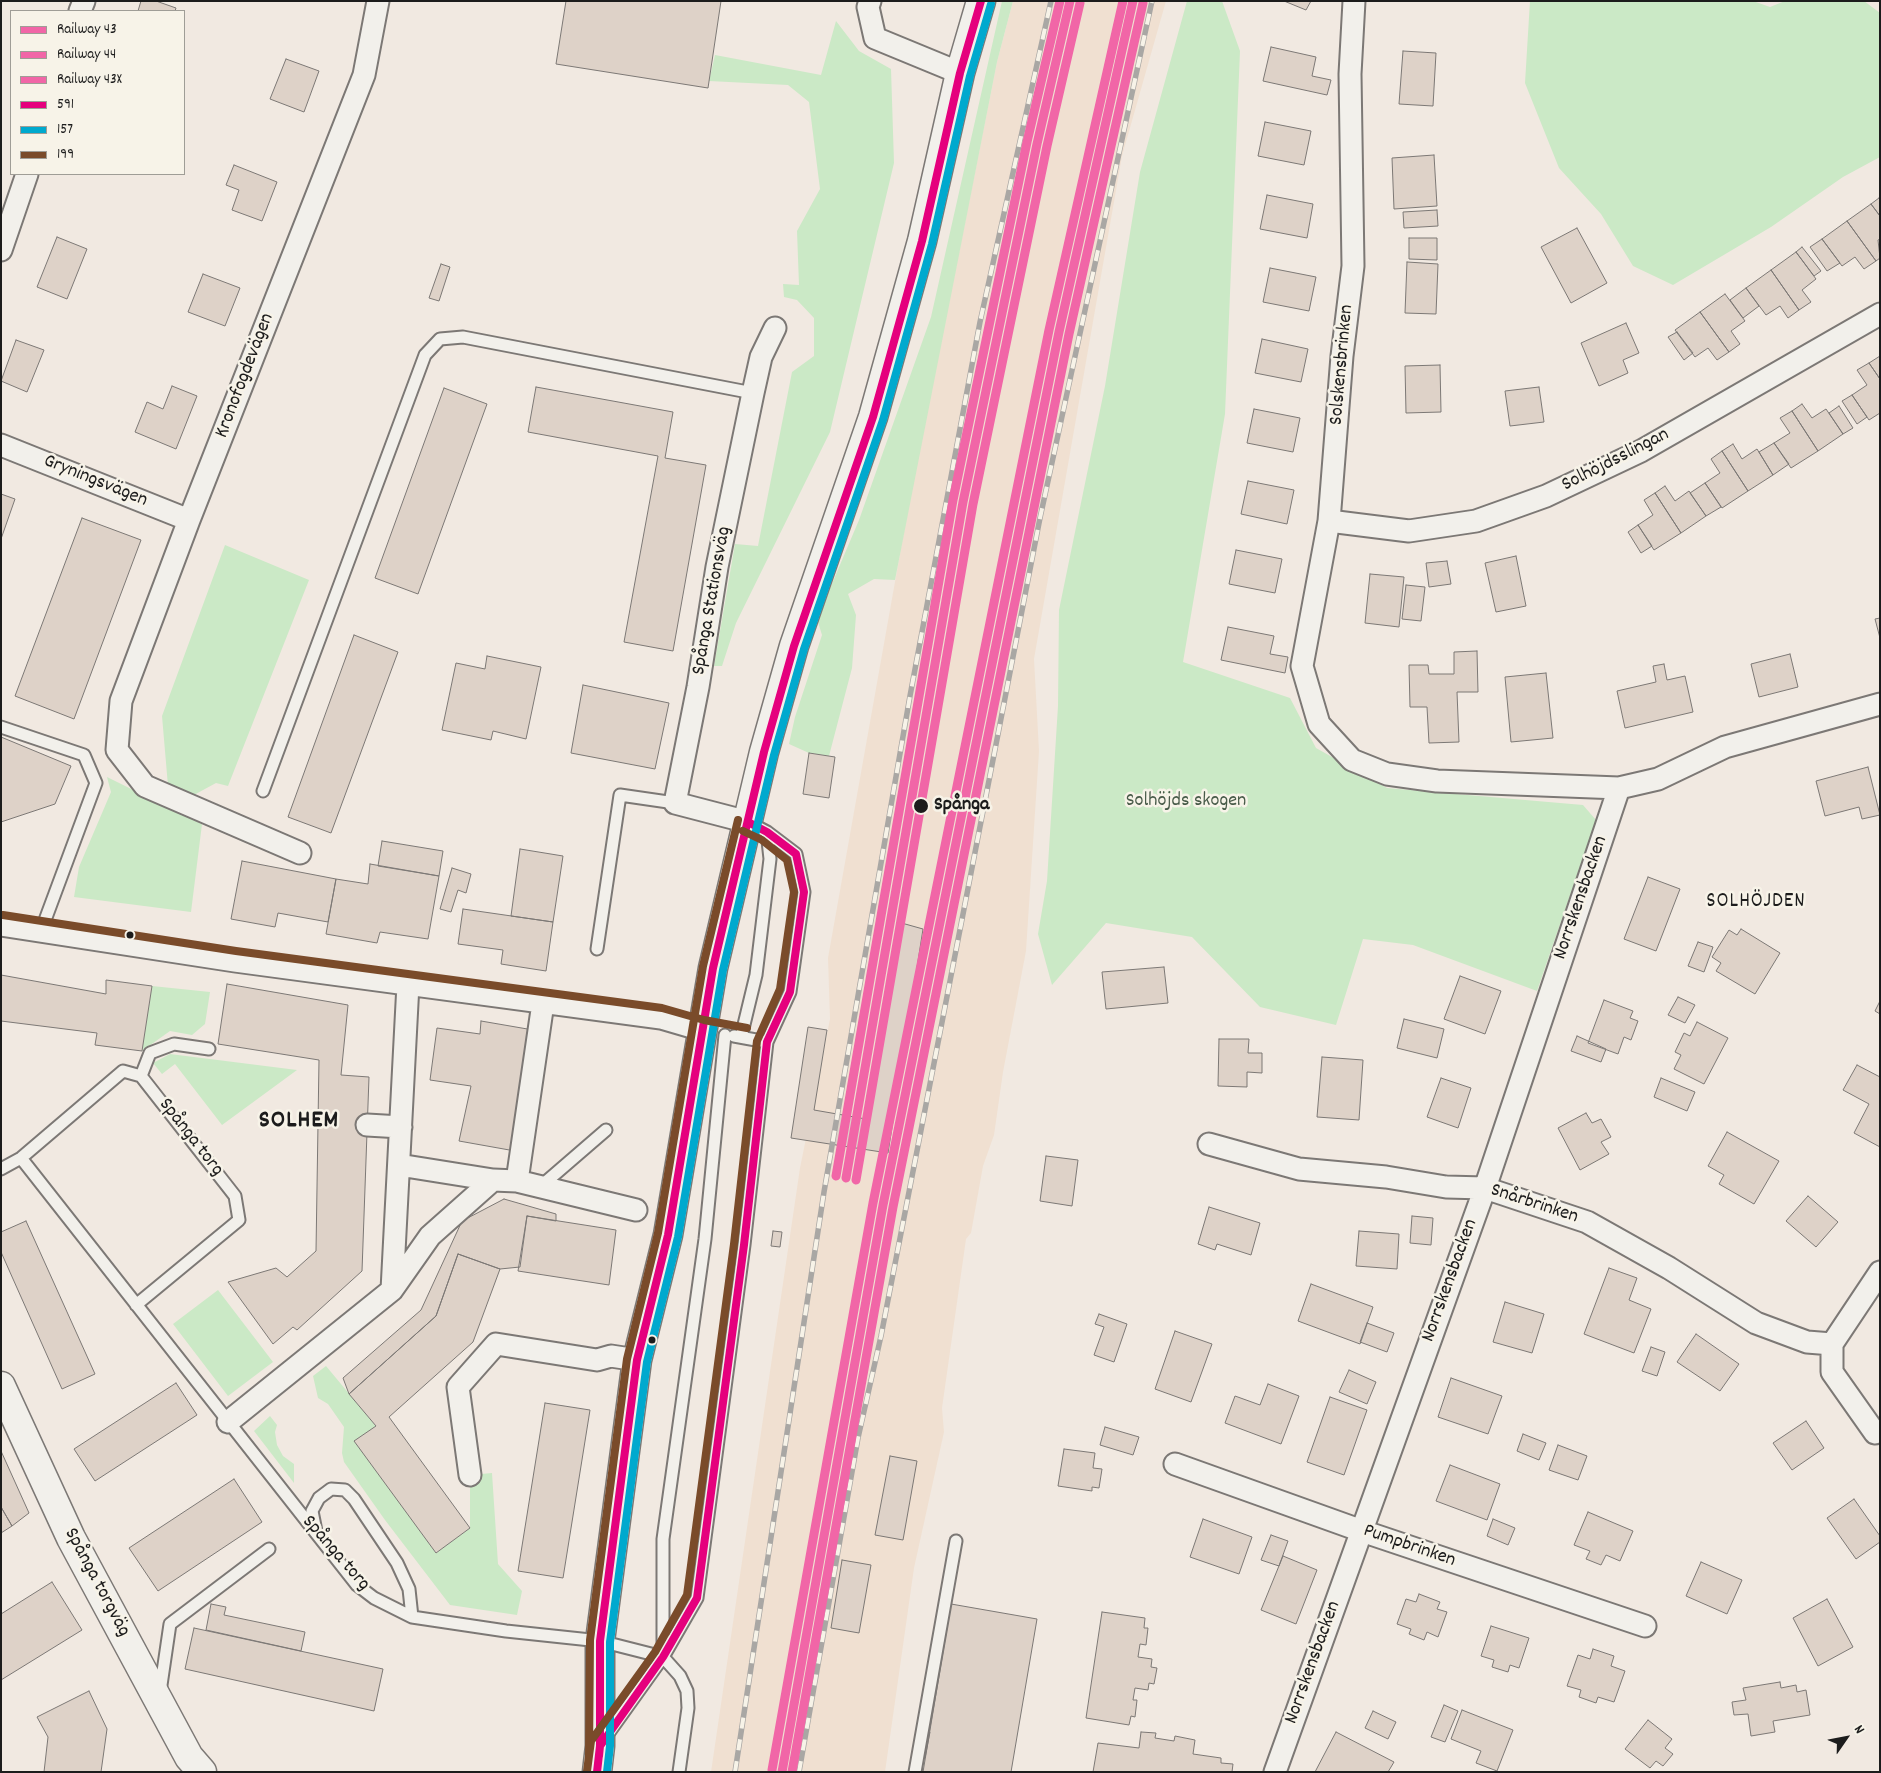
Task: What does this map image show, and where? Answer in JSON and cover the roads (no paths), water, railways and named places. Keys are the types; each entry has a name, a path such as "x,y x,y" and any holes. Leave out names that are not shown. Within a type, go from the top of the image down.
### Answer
{"street":[{"name":"Kronofogdevägen","path":"300,853 145,786 117,750 121,702 189,520 364,75 378,1"},
{"path":"870,1 868,7 875,38 960,73"},
{"path":"598,1759 600,1640 637,1360 714,1032 713,968 758,827 764,752 794,646 874,417 922,241 960,73 981,1"},
{"name":"Solskensbrinken","path":"1354,1 1350,74 1353,266 1342,356 1329,520 1302,666 1319,724 1352,760 1387,774 1437,781 1619,788"},
{"path":"1,250 27,175"},
{"name":"Solhöjdsslingan","path":"1329,520 1409,531 1476,521 1546,496 1641,451 1880,314"},
{"name":"Spånga Stationsväg","path":"675,803 698,687 717,568 753,393 761,357 775,328"},
{"name":"Gryningsvägen","path":"1,445 189,520"},
{"path":"1619,788 1658,779 1725,747 1880,704"},
{"name":"Norrskensbacken","path":"1275,1772 1485,1188 1619,788"},
{"path":"675,803 758,827"},
{"path":"1,925 235,961 661,1018 714,1032"},
{"path":"392,1290 408,984"},
{"path":"517,1181 543,1003"},
{"path":"368,1125 401,1127"},
{"name":"Snårbrinken","path":"1209,1144 1299,1169 1386,1177 1446,1187 1485,1188 1587,1222 1669,1268 1756,1322 1807,1342 1832,1344"},
{"path":"399,1165 493,1180 517,1181 636,1210"},
{"path":"228,1422 392,1290 430,1236 493,1180"},
{"path":"1875,1433 1832,1372 1832,1344 1880,1272"},
{"path":"470,1475 458,1387 496,1344 597,1360 611,1356 637,1360"},
{"name":"Spånga torgväg","path":"1,1386 71,1538 189,1757 202,1772"},
{"name":"Pumpbrinken","path":"1175,1464 1362,1531 1645,1626"}],"lane":[{"path":"263,791 425,355 440,339 463,337 753,393"},
{"path":"1,727 84,755 96,783 41,932"},
{"path":"597,949 620,795 675,803"},
{"path":"741,1037 756,975 770,859 758,827"},
{"path":"598,1759 663,1657 697,1598 744,1244 767,1042 790,992 804,892 796,854 758,827"},
{"path":"679,1772 688,1708 686,1692 680,1676 663,1657 663,1539 705,1240 714,1032 767,1042"},
{"path":"1,1169 22,1158 123,1071 141,1076 150,1052 174,1044 209,1049"},
{"name":"Spånga torg","path":"136,1305 239,1220 235,1196 141,1076"},
{"path":"540,1187 606,1130"},
{"name":"Spånga torg","path":"22,1158 357,1585 374,1598 412,1617 506,1631 600,1640 663,1657"},
{"path":"317,1534 312,1511 319,1498 330,1489 345,1490 354,1499 397,1563 409,1589 412,1617"},
{"path":"915,1772 956,1541"},
{"path":"159,1701 170,1624 269,1549"}],"railway":[{"path":"735,1772 824,1192 910,696 980,322 1051,1"},
{"path":"799,1772 858,1438 881,1336 1040,518 1152,1"}],"rail line":[{"name":"43X","path":"836,1176 953,500 1027,142 1060,1"},
{"name":"43","path":"846,1178 963,502 1037,144 1070,1"},
{"name":"43X","path":"772,1770 873,1203 1049,330 1123,1"},
{"name":"43","path":"782,1772 883,1205 1059,332 1133,1"},
{"name":"44","path":"856,1180 973,504 1047,146 1080,3"},
{"name":"44","path":"792,1772 893,1207 1069,334 1143,3"}],"place":[{"name":"Spånga","path":"921,806"}],"district":[{"name":"SOLHÖJDEN","path":"1756,903"},
{"name":"SOLHEM","path":"299,1123"}],"park label":[{"name":"Solhöjds skogen","path":"1186,802"}]}
